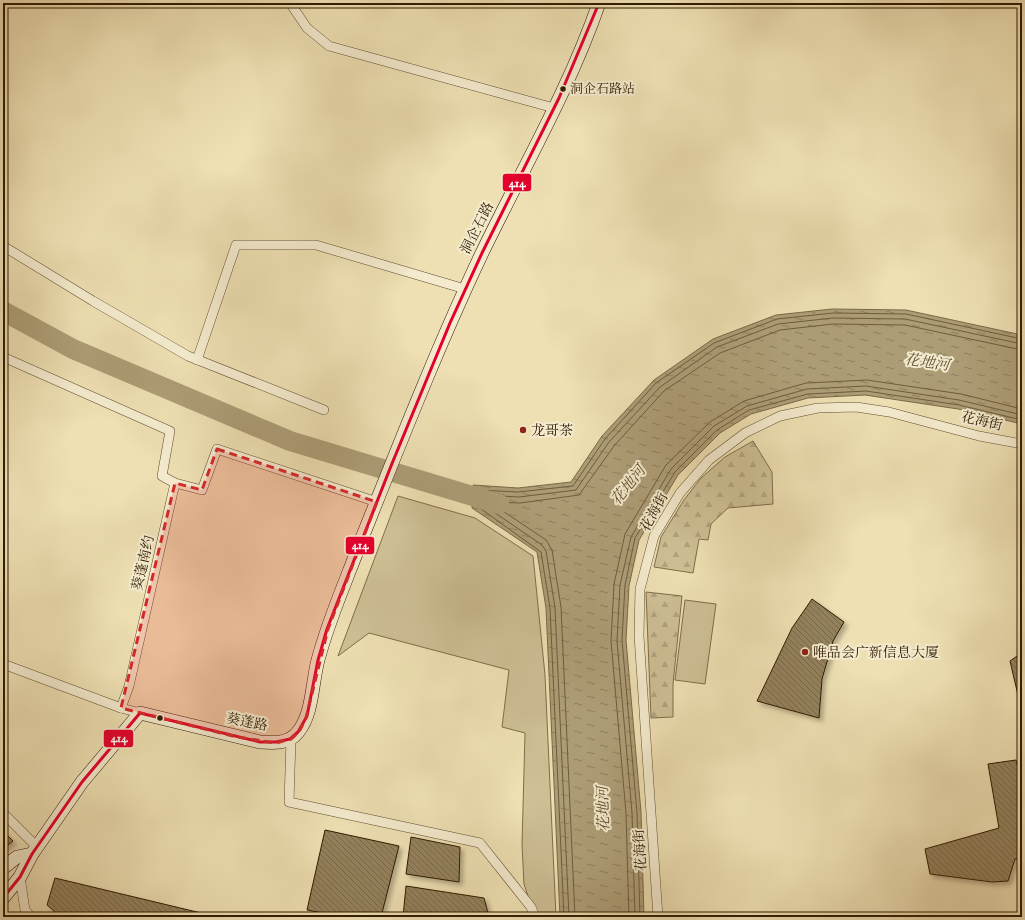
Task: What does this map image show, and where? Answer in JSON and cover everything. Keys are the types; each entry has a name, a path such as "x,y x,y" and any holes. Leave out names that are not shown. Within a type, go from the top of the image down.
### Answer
{"street":[{"path":"290,3 307,28 329,46 554,108"},
{"name":"洞企石路","path":"378,500 466,289 582,48 599,3"},
{"path":"197,360 236,245 316,245 466,289"},
{"path":"3,246 93,301 197,360 324,410"},
{"path":"3,357 170,431 162,476 175,483 202,490 217,449 378,500 328,629 318,661 306,718 299,732 291,739 289,802 480,843 531,907 534,917"},
{"name":"花海街","path":"658,917 639,636 640,589 654,536 680,493 709,460 745,433 780,416 818,408 856,407 889,412 979,436 1022,444"},
{"name":"葵蓬南约","path":"121,708 129,686 175,483"},
{"path":"3,664 121,708 140,713 82,782 35,851 20,877 3,898"},
{"name":"葵蓬路","path":"140,713 260,742 276,743 291,739"},
{"path":"3,813 35,851"},
{"path":"3,868 17,857 35,851"},
{"path":"20,877 25,910 31,917"}],"highlighted area":[{"path":"217,449 377,502 328,629 306,718 299,732 291,739 276,743 237,737 121,708 175,483 202,490"}],"green space":[{"path":"753,441 772,472 773,504 728,508 711,524 708,540 699,539 693,573 654,567 661,537 684,500 701,478 725,457"},
{"path":"398,496 475,518 533,556 545,675 556,917 535,917 524,884 522,845 525,733 502,727 509,670 369,633 338,656"},
{"path":"646,592 682,596 673,684 673,717 651,718"},
{"path":"685,600 716,604 705,684 675,680"}],"water":[{"name":"花地河","path":"832,309 906,310 1022,335 1022,424 958,409 865,395 808,398 751,414 720,433 678,475 639,540 629,586 626,640 641,812 644,917 560,917 546,608 537,552 472,508 473,485 518,488 571,482 602,436 654,380 713,339 776,315"}],"building":[{"name":"唯品会广新信息大厦","path":"812,599 844,622 833,641 822,679 819,718 757,701 792,628"},
{"path":"1017,656 1022,658 1022,699 1018,695 1010,661"},
{"path":"1016,760 1022,783 1022,859 1015,859 1008,881 992,882 930,874 925,849 999,828 988,764"},
{"path":"325,830 399,846 381,917 344,917 307,910"},
{"path":"3,831 13,841 3,849"},
{"path":"411,837 460,847 459,882 406,874"},
{"path":"55,878 201,913 198,917 61,917 47,905"},
{"path":"406,886 484,898 489,917 403,917"}],"waterway":[{"path":"3,311 73,349 290,441 499,504"}],"transit line":[{"name":"414","path":"3,898 20,877 32,854 82,782 140,713 260,742 276,742 290,739 298,732 307,716 318,660 327,629 391,466 450,323 482,253 559,98 599,3"}],"place":[{"name":"洞企石路站","path":"563,89"},
{"name":"龙哥茶","path":"523,430"},
{"name":"唯品会广新信息大厦","path":"805,652"}]}
